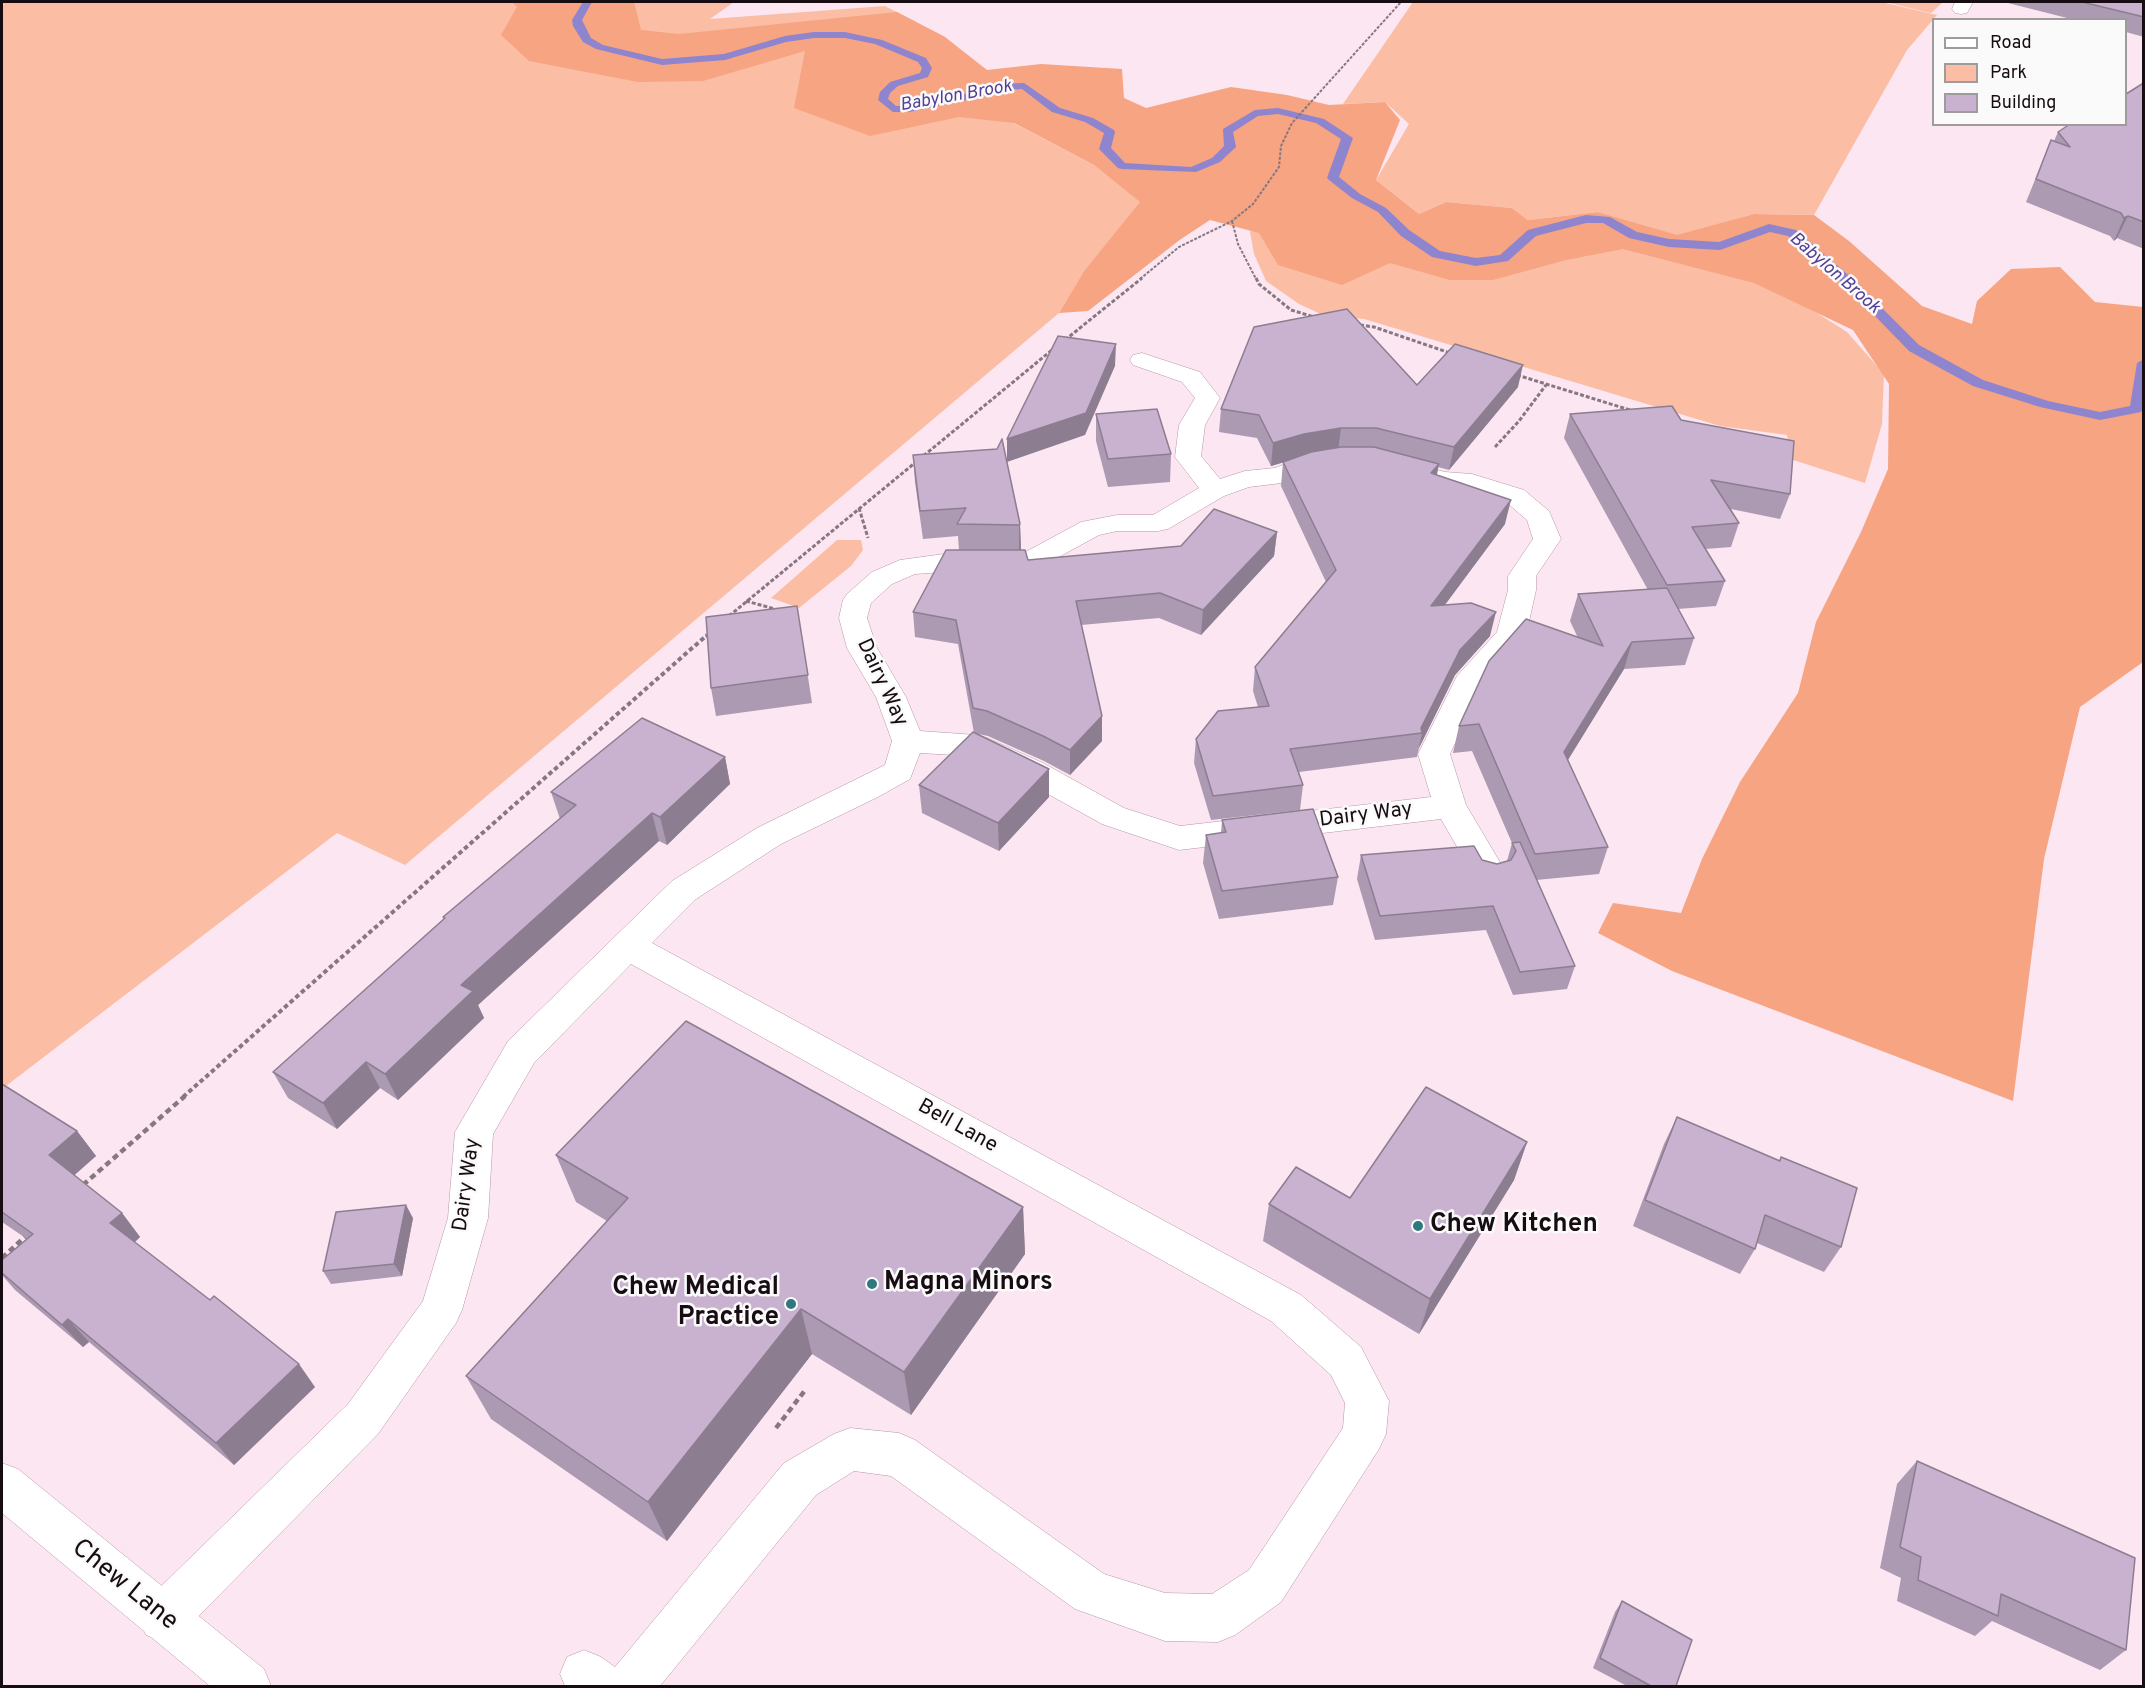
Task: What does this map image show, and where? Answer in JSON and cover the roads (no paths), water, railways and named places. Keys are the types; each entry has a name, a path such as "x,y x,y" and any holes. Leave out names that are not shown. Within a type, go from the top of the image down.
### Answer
{"street":[{"path":"1142,360 1191,377 1208,398 1192,426 1188,457 1215,490"},
{"name":"Dairy Way","path":"163,1618 363,1419 441,1310 468,1218 474,1132 521,1052 684,890 769,836 867,789 898,771 908,741 891,697 862,648 853,618 857,600 882,579 910,566 944,563 1025,564 1090,528 1117,523 1158,523 1215,490 1245,479 1280,476 1302,466 1350,461"},
{"path":"1384,464 1444,480 1463,480 1515,496 1539,517 1547,539 1522,576 1522,590 1511,635 1468,683 1434,754 1450,806 1490,874"},
{"name":"Dairy Way","path":"908,741 976,746 1032,771 1113,816 1179,838 1450,806"},
{"name":"Bell Lane","path":"628,946 1286,1308 1346,1361 1367,1401 1364,1434 1265,1586 1218,1618 1165,1617 1091,1593 899,1455 850,1449 800,1479 630,1686"},
{"name":"Chew Lane","path":"2,1485 247,1686"}],"waterway":[{"name":"Babylon Brook","path":"587,2 577,20 587,40 600,47 662,62 725,57 785,39 814,35 845,35 878,42 922,60 927,68 924,75 894,84 885,92 883,100 893,109 909,109 971,96 1000,87 1024,86 1056,110 1089,120 1110,132 1105,149 1122,166 1192,170 1216,160 1230,147 1227,131 1255,113 1278,111 1320,121 1347,138 1333,178 1356,196 1382,210 1405,233 1436,254 1476,262 1504,258 1532,233 1586,219 1606,220 1633,235 1669,243 1720,246 1769,228 1792,233 1850,283 1914,348 1978,383 2045,404 2100,416 2136,409 2144,363"}],"place":[{"name":"Chew Kitchen","path":"1418,1226"},
{"name":"Magna Minors","path":"872,1284"},
{"name":"Chew Medical Practice","path":"791,1304"}]}
